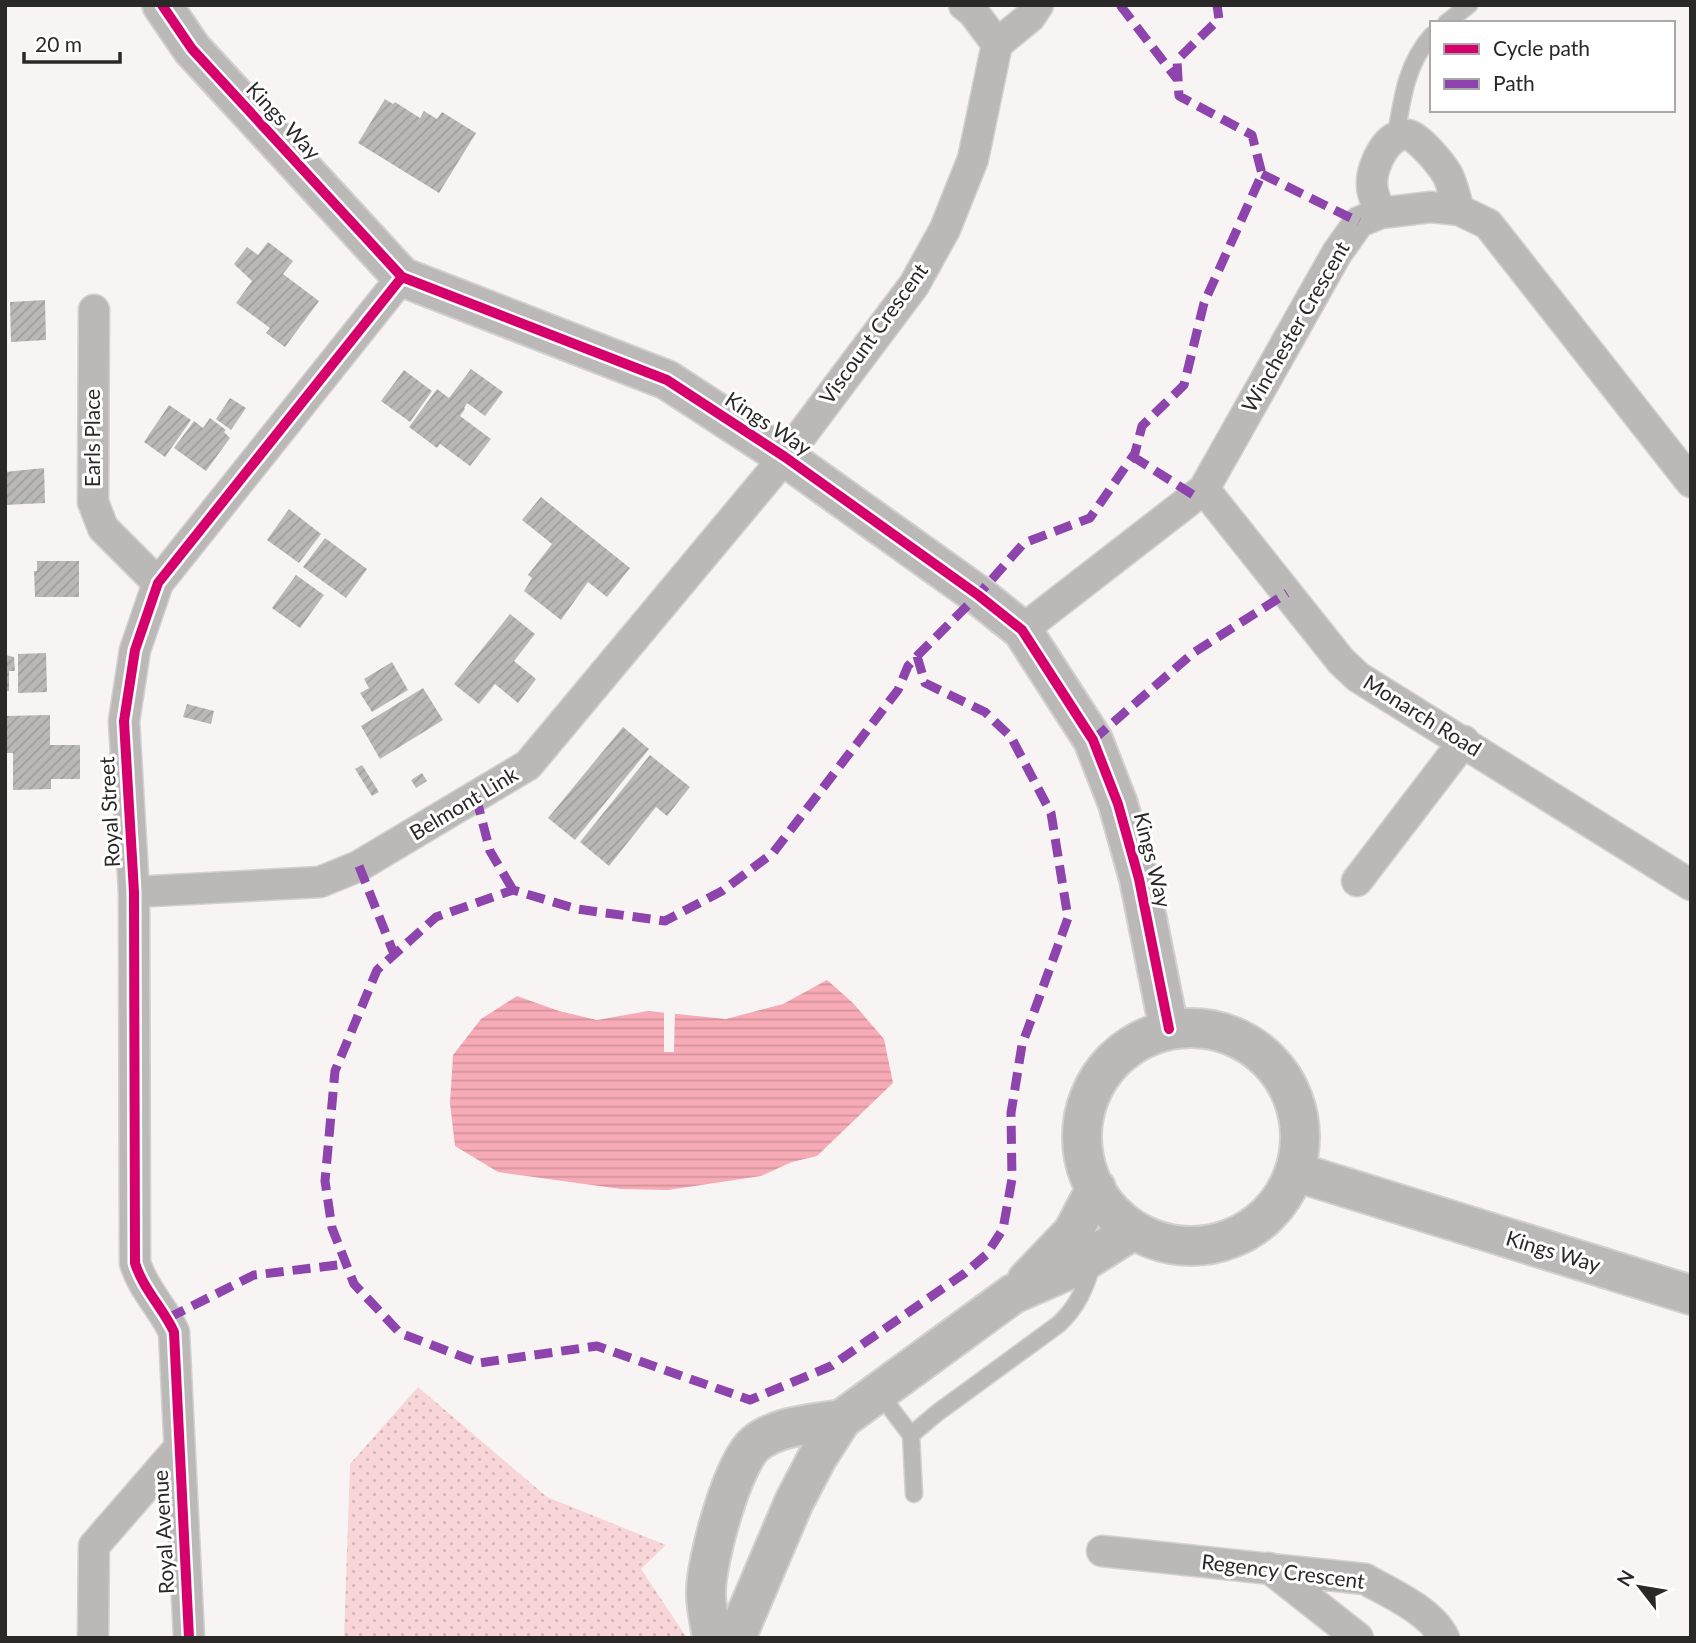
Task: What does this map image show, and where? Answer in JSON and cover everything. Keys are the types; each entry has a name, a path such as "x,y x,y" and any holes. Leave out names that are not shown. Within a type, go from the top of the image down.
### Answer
{"street":[{"name":"Kings Way","path":"162,5 192,50 402,277 667,380 785,457 968,587 1022,630 1093,740 1118,804 1139,879 1169,1029"},
{"path":"964,5 997,44 1030,17 1038,5"},
{"name":"Viscount Crescent","path":"785,457 914,285 946,229 973,159 997,44"},
{"path":"1381,213 1371,183 1374,171 1390,141 1396,136 1406,134 1413,137 1446,173 1458,210"},
{"name":"Winchester Crescent","path":"1022,630 1204,489 1337,253 1360,222 1381,213 1431,206 1458,210 1488,224 1691,482"},
{"name":"Royal Street","path":"179,1436 174,1332 168,1318 140,1279 135,1262 134,892 124,721 135,650 158,583 402,277"},
{"name":"Earls Place","path":"94,310 93,502 103,528 158,583"},
{"name":"Belmont Link","path":"134,892 320,882 359,866 528,765 785,457"},
{"name":"Monarch Road","path":"1204,489 1341,661 1376,689 1464,741 1691,885"},
{"path":"1357,881 1464,741"},
{"path":"1208,1028 1243,1040 1274,1064 1294,1096 1301,1134 1296,1171 1273,1209 1257,1225 1228,1241 1195,1247 1162,1244 1132,1231 1110,1208 1089,1175 1081,1139 1087,1101 1105,1068 1134,1042 1169,1029 1208,1028"},
{"name":"Kings Way","path":"1296,1171 1691,1295"},
{"path":"719,1633 817,1458 842,1419 1013,1294 1073,1232 1096,1188"},
{"path":"1013,1294 1074,1266 1132,1231"},
{"path":"719,1633 724,1591 744,1522 776,1433 842,1419"},
{"name":"Royal Avenue","path":"93,1638 94,1545 179,1436"},
{"name":"Royal Avenue","path":"179,1436 189,1638"},
{"name":"Regency Crescent","path":"1102,1551 1365,1579 1403,1600 1439,1627 1444,1638"},
{"path":"1269,1568 1359,1638"}],"lane":[{"path":"1449,21 1469,5"},
{"path":"1396,136 1412,64 1418,51 1430,37"},
{"path":"911,1435 1073,1311 1084,1292 1096,1253"},
{"path":"879,1393 911,1435 914,1494"}],"shaded area":[{"path":"827,980 853,1003 884,1039 893,1083 817,1156 792,1162 761,1176 668,1190 621,1189 498,1172 455,1146 450,1103 453,1055 481,1019 517,996 559,1011 597,1020 648,1011 726,1019 783,1004"},
{"path":"418,1387 547,1497 666,1545 641,1569 687,1638 344,1638 350,1464"}],"pier":[{"path":"664,1009 675,1010 674,1052 664,1052"}],"building":[{"path":"385,99 393,104 395,102 420,118 424,111 437,119 442,112 476,133 439,193 358,143"},
{"path":"268,242 293,261 283,274 319,301 285,347 266,333 270,328 236,303 252,281 234,264 247,247 258,255"},
{"path":"45,300 46,340 11,342 10,302"},
{"path":"471,369 503,392 485,416 467,403 460,416 491,439 470,466 440,444 437,448 409,427 437,389 449,398"},
{"path":"404,370 432,391 410,422 381,401"},
{"path":"230,398 246,408 231,430 216,419"},
{"path":"169,405 191,420 165,457 144,442"},
{"path":"210,418 226,430 224,432 230,438 206,471 174,448 194,421 203,428"},
{"path":"44,468 45,503 5,505 5,472"},
{"path":"541,497 630,568 607,597 588,582 561,620 524,591 532,578 528,575 552,544 522,520"},
{"path":"289,509 321,534 299,563 267,540"},
{"path":"325,538 367,569 346,598 303,567"},
{"path":"37,561 79,561 79,597 35,597 34,571 37,571"},
{"path":"296,575 324,595 300,628 272,608"},
{"path":"510,614 535,634 514,661 536,679 518,703 495,684 479,704 454,684"},
{"path":"46,653 47,692 18,693 18,654"},
{"path":"5,655 14,657 15,671 9,671 9,691 5,691"},
{"path":"392,662 408,690 372,712 360,693 369,688 364,679"},
{"path":"423,688 443,720 380,759 361,726"},
{"path":"187,704 214,711 211,724 183,717"},
{"path":"50,715 50,745 80,745 80,779 51,779 51,789 13,790 13,753 5,753 5,716"},
{"path":"623,727 649,749 575,840 548,818"},
{"path":"650,755 690,787 667,816 656,807 609,866 580,842"},
{"path":"362,765 379,792 372,796 355,769"},
{"path":"422,773 427,781 416,788 411,780"}],"marked path":[{"path":"1120,5 1177,79"},
{"path":"917,656 925,683 985,712 1011,737 1051,813 1068,918 1022,1045 1011,1113 1012,1179 1003,1229 986,1255 965,1273 831,1366 750,1400 597,1346 479,1363 400,1333 354,1284 332,1228 325,1181 335,1071 377,970 436,917 513,890 577,909 665,921 722,891 773,853 898,690 908,666 917,656 978,595 1024,543 1090,518 1135,453 1142,426 1184,385 1204,303 1262,174 1252,135 1179,96 1177,60 1219,19 1217,5"},
{"path":"1262,174 1359,222"},
{"path":"1132,456 1195,496"},
{"path":"1093,740 1193,653 1287,593"},
{"path":"476,797 490,851 513,890"},
{"path":"359,866 394,954"},
{"path":"168,1318 254,1275 346,1264"}],"cycle path":[{"path":"162,5 192,49 402,277 667,380 785,457 978,595 1022,630 1093,740 1118,804 1139,879 1169,1029"},
{"path":"189,1638 174,1332 135,1263 134,892 124,721 135,650 158,583 402,277"}]}
